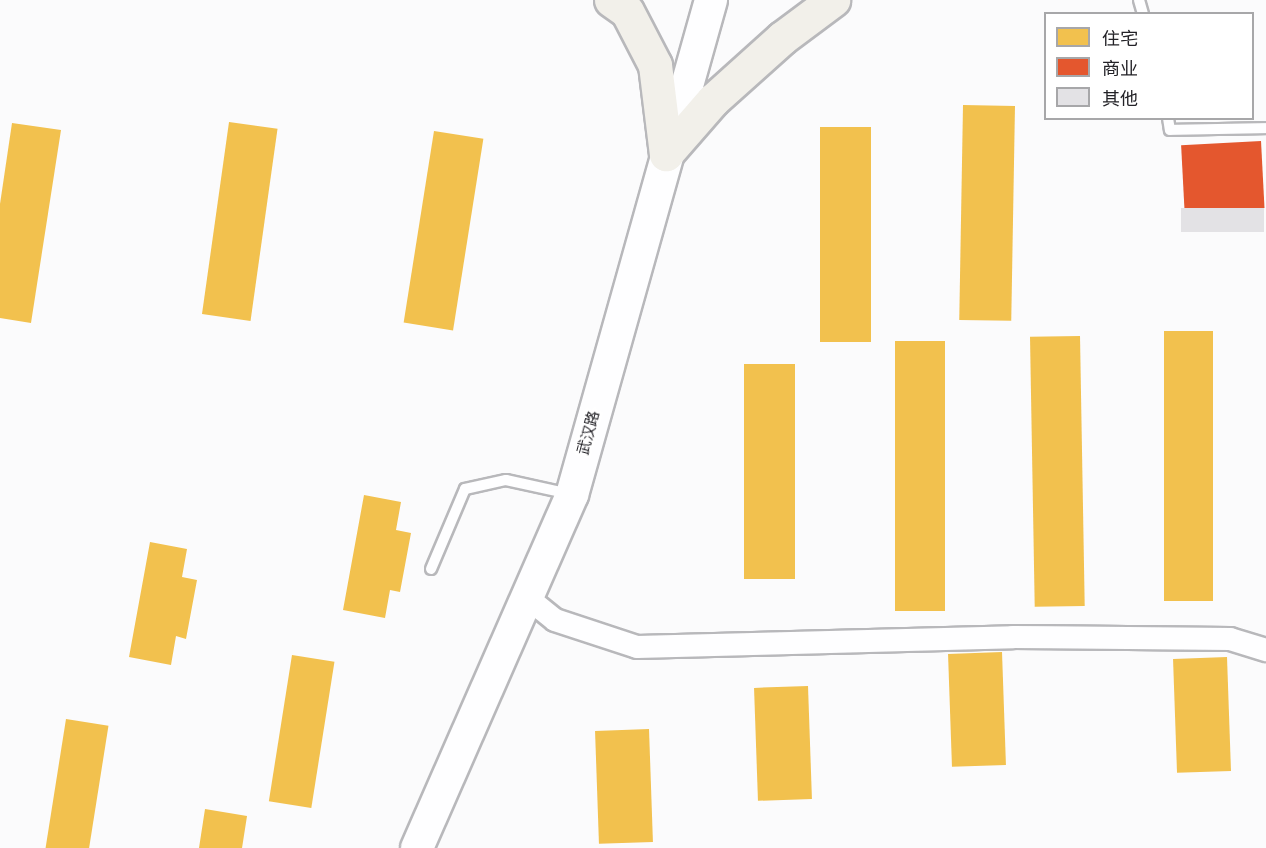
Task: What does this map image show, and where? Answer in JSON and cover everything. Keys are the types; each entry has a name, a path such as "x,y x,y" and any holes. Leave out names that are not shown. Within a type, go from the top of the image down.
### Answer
{"main road":[{"path":"611,0 627,11 655,65 666,154"},
{"path":"666,154 713,100 782,38 833,0"}],"street":[{"name":"武汉路","path":"417,848 529,599 572,495 711,0"},
{"path":"529,599 555,620 637,647 1013,637 1230,639 1266,650"}],"lane":[{"path":"1168,120 1170,130 1266,128"},
{"path":"431,569 465,489 506,480 572,495"}],"building: 住宅":[{"path":"963,105 1015,106 1011,321 959,320"},
{"path":"229,122 278,129 251,321 202,314"},
{"path":"12,123 61,130 31,323 0,318 0,204"},
{"path":"820,127 871,127 871,342 820,342"},
{"path":"434,131 483,139 453,330 404,323"},
{"path":"1164,331 1213,331 1213,601 1164,601"},
{"path":"1080,336 1085,606 1035,607 1030,337"},
{"path":"895,341 945,341 945,611 895,611"},
{"path":"744,364 795,364 795,579 744,579"},
{"path":"364,495 401,502 396,530 411,533 400,592 390,590 385,618 343,610"},
{"path":"150,542 187,549 182,577 197,580 186,639 176,636 171,665 129,657"},
{"path":"1002,652 1006,765 952,767 948,654"},
{"path":"292,655 334,662 311,808 269,801"},
{"path":"1227,657 1231,771 1177,773 1173,659"},
{"path":"808,686 812,799 758,801 754,688"},
{"path":"66,719 108,726 89,848 46,848"},
{"path":"649,729 653,842 599,844 595,731"},
{"path":"205,809 247,816 242,848 199,848"}],"building: 商业":[{"path":"1261,141 1265,208 1185,212 1181,145"}],"building: 其他":[{"path":"1181,208 1264,208 1264,232 1181,232"}]}
